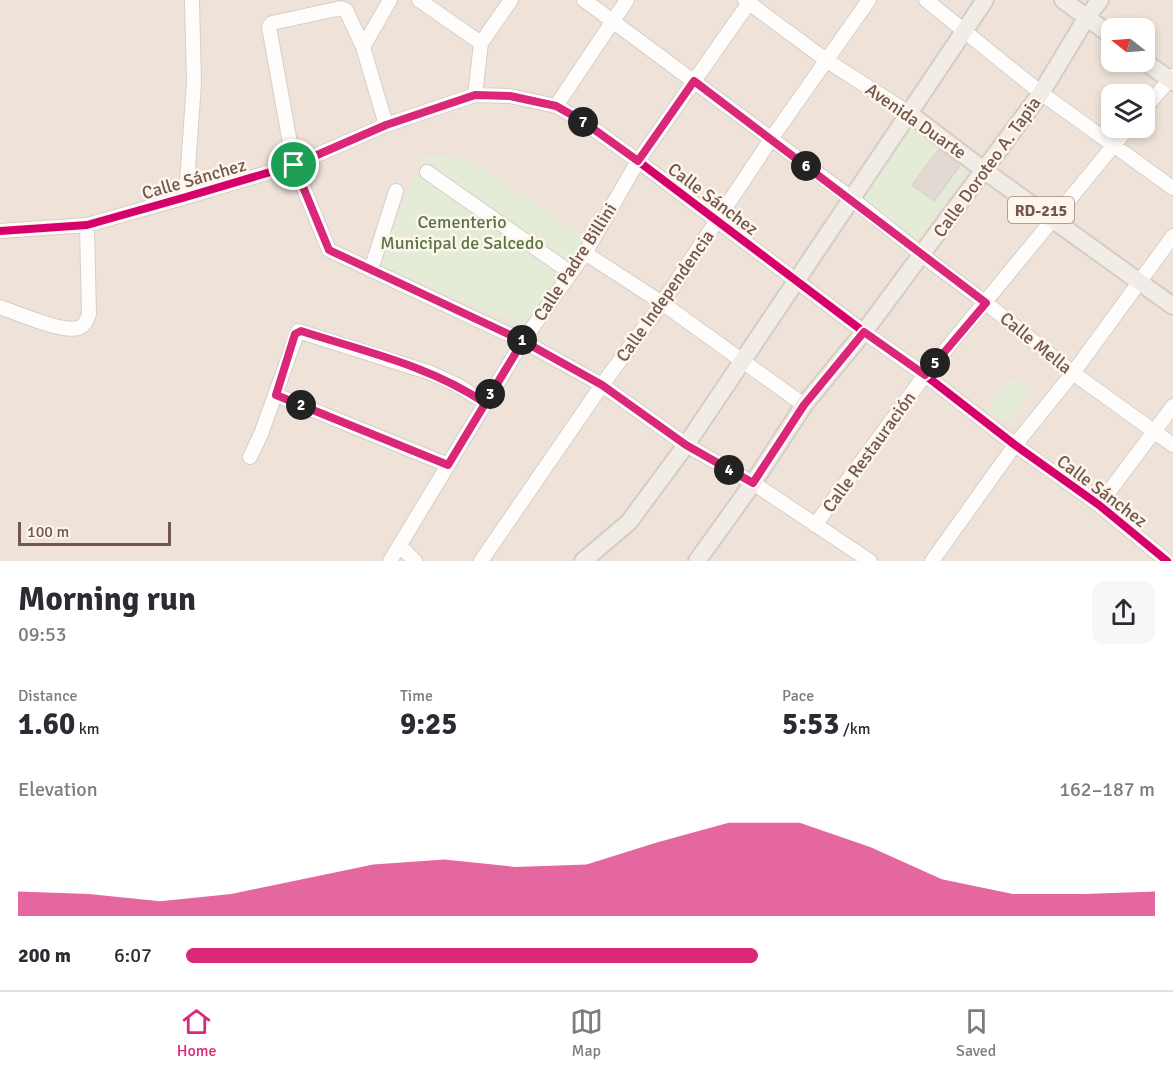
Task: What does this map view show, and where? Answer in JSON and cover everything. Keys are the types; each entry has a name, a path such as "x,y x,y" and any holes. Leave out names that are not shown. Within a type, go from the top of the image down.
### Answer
{"main road":[{"path":"583,561 629,522 686,445 985,0"},
{"path":"1063,0 1101,28"},
{"name":"Calle Doroteo A. Tapia","path":"697,561 753,483 804,405 864,332 985,171 1041,93 1087,17 1100,0"},
{"path":"1155,68 1172,79"},
{"name":"Avenida Duarte","path":"910,114 985,171 1173,306"}],"street":[{"path":"186,197 194,82 192,0"},
{"path":"363,47 390,0"},
{"path":"419,0 481,43"},
{"path":"475,95 481,43 511,0"},
{"name":"Calle Mella","path":"584,0 851,198 1073,373 1173,445"},
{"path":"556,106 627,0"},
{"name":"Calle Independencia","path":"481,561 602,385 662,303 771,139 869,0"},
{"path":"926,0 1041,93 1173,188"},
{"name":"Avenida Duarte","path":"748,1 826,60 910,114"},
{"name":"Calle Padre Billini","path":"390,561 523,341 585,253 638,161 748,1"},
{"path":"386,125 363,47 346,9 341,8 270,25 294,165 325,245 334,253 523,341 602,385 686,445 753,483 870,561"},
{"path":"1155,97 1172,79"},
{"name":"Calle Sánchez","path":"0,231 87,225 186,197 294,165 386,125 475,95 510,96 556,106 581,120 638,161 796,282 925,375 1015,446 1099,505 1167,561"},
{"name":"Calle Restauración","path":"815,525 925,375 1119,138"},
{"path":"427,172 571,273"},
{"path":"371,270 396,191"},
{"path":"0,307 68,329 80,328 87,322 89,314 87,225"},
{"path":"932,561 1015,446 1073,373 1173,236"},
{"path":"585,253 662,303 804,405"},
{"path":"250,457 276,395 295,334 301,331 431,373 459,386 485,403"},
{"path":"276,395 448,465"},
{"path":"1099,505 1173,406"},
{"path":"400,546 415,561"}],"shaded area":[{"path":"0,0 1173,0 1173,561 0,561"}],"green space":[{"path":"910,124 941,147 913,186 934,201 962,163 969,169 917,240 857,195"},
{"name":"Cementerio Municipal de Salcedo","path":"424,156 467,158 586,237 525,326 377,266"},
{"path":"1011,378 1030,392 1007,423 988,409"}],"building":[{"path":"939,149 960,166 934,201 912,185"}],"cycle path":[{"path":"0,231 87,225 186,197 294,165 386,125 475,95 510,96 556,106 581,120 638,161 1015,445 1099,505 1167,561"}],"route":[{"path":"294,165 329,250 523,341 448,465 276,395 295,334 301,331 431,373 459,386 485,403 523,341 602,385 686,445 753,483 804,405 864,332 925,375 986,303 851,198 694,81 638,161 581,120 556,106 510,96 475,95 386,125 294,165"}]}
